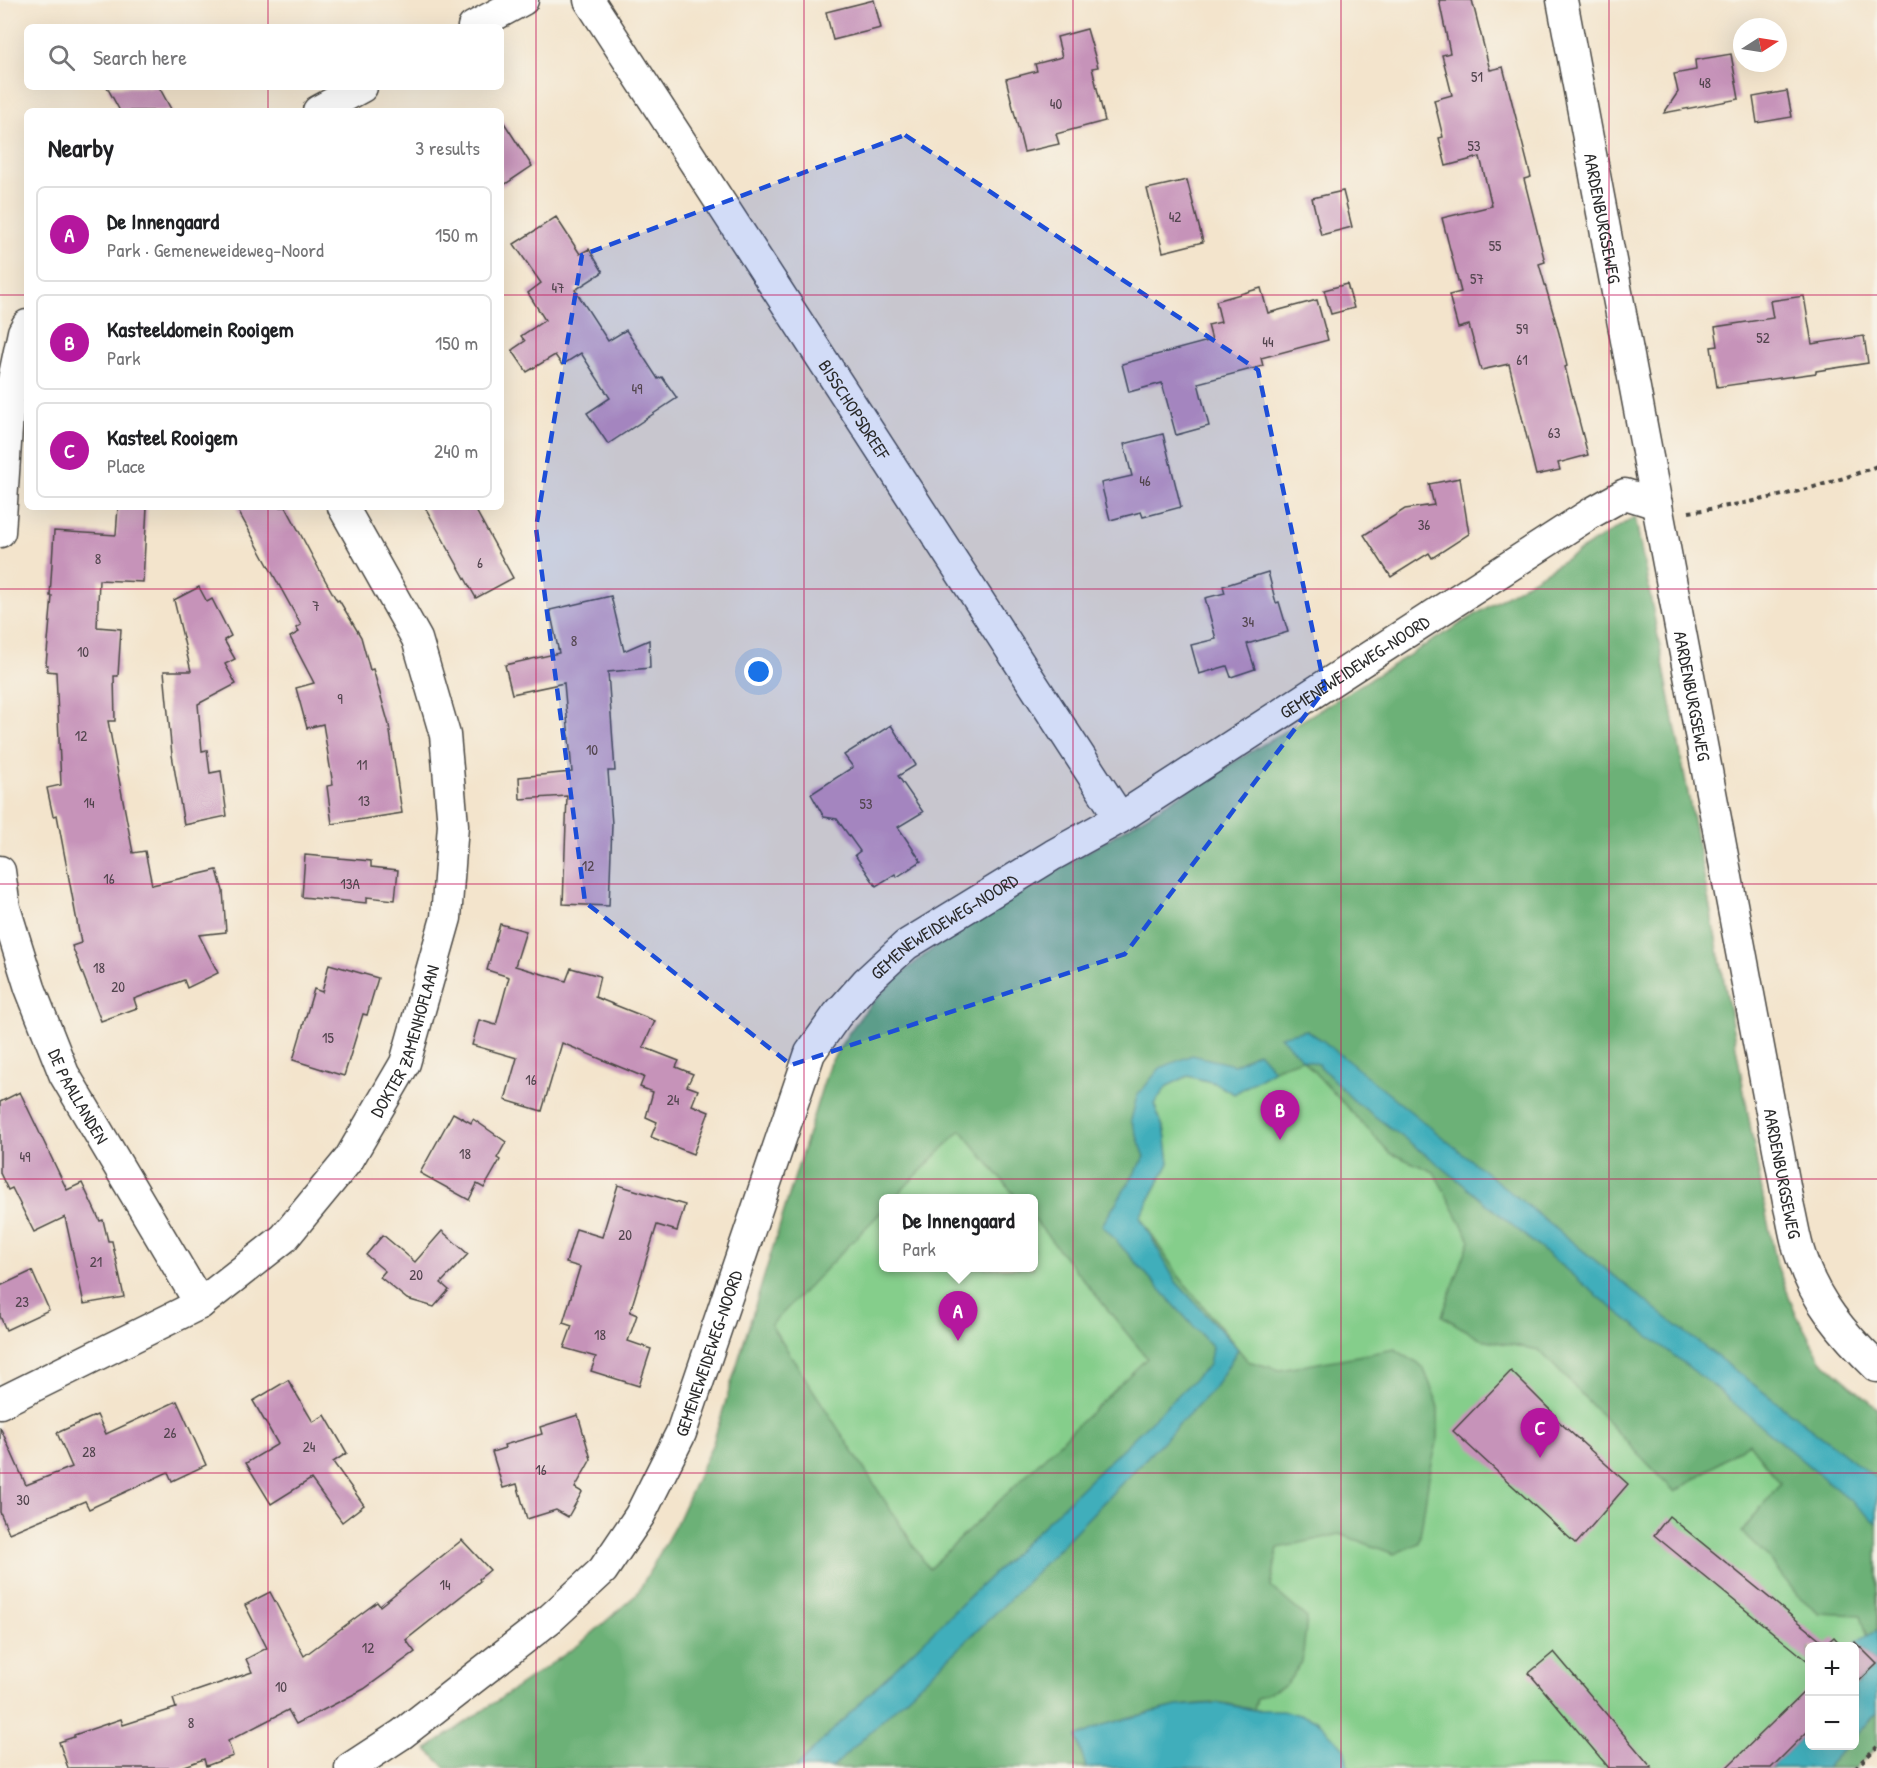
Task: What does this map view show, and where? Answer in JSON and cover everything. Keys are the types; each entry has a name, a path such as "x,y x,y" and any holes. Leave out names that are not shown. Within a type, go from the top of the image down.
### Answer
{"street":[{"path":"479,24 523,0"},
{"name":"BISSCHOPSDREEF","path":"589,0 1120,818"},
{"name":"AARDENBURGSEWEG","path":"1562,0 1782,1171 1801,1257 1820,1302 1851,1341 1877,1367"},
{"path":"324,108 356,90"},
{"path":"0,532 9,399 24,330"},
{"name":"GEMENEWEIDEWEG-NOORD","path":"350,1768 402,1734 551,1618 603,1570 640,1515 681,1433 810,1053 837,1015 867,981 906,945 1053,855 1120,818 1593,512 1625,494 1657,504"},
{"name":"DOKTER ZAMENHOFLAAN","path":"0,1403 200,1304 284,1238 349,1159 405,1063 446,918 453,825 445,735 417,639 345,510"},
{"name":"DE PAALLANDEN","path":"0,871 5,908 30,988 64,1074 200,1304"}],"path":[{"path":"1657,504 1680,513 1735,506 1789,494 1877,466"},
{"path":"1855,1768 1877,1747"}],"highlighted area":[{"path":"905,135 1258,370 1325,689 1125,954 791,1065 585,902 536,528 582,255"}],"green space":[{"path":"1635,517 1777,1266 1796,1314 1821,1360 1877,1408 1877,1747 1855,1768 446,1768 427,1749 580,1644 637,1594 676,1524 713,1443 829,1065 861,1016 884,991 950,936"},
{"path":"1635,517 1777,1266 1796,1314 1821,1360 1877,1408 1877,1664 1861,1615 1819,1613 1797,1595 1766,1555 1742,1532 1780,1483 1749,1443 1675,1492 1539,1350 1480,1339 1442,1316 1470,1240 1434,1172 1390,1153 1302,1059 1278,1067 1234,1094 1215,1083 1188,1076 1167,1086 1154,1104 1165,1132 1169,1163 1140,1217 1178,1275 1248,1361 1280,1370 1395,1349 1423,1367 1438,1404 1438,1438 1429,1477 1419,1543 1394,1554 1340,1534 1278,1548 1271,1587 1307,1618 1302,1662 1286,1685 1257,1698 1254,1710 1222,1703 1181,1706 1129,1719 1077,1737 1086,1768 446,1768 427,1749 580,1644 637,1594 676,1524 713,1443 829,1065 861,1016 909,968 950,936","holes":["961,1130 1014,1194 1038,1194 1038,1224 1147,1358 929,1569 771,1325 879,1214 879,1194 898,1194"]},
{"path":"1877,1664 1877,1747 1855,1768 1767,1768 1805,1732 1805,1750 1859,1750 1859,1681"}],"water":[{"path":"1306,1030 1322,1040 1664,1316 1877,1479 1877,1523 1717,1389 1610,1306 1437,1163 1353,1100 1318,1064 1302,1059 1280,1036"},
{"path":"1258,1052 1274,1070 1234,1094 1215,1083 1188,1076 1167,1086 1154,1104 1165,1132 1169,1163 1140,1217 1176,1282 1238,1349 1215,1387 1004,1605 832,1768 795,1768 1209,1365 1212,1347 1102,1225 1145,1157 1131,1120 1137,1096 1160,1068 1192,1055 1234,1065"},
{"path":"1877,1631 1877,1664 1859,1646 1859,1642 1855,1642"},
{"path":"1877,1664 1877,1713 1859,1733 1859,1696 1859,1682"},
{"path":"1220,1703 1254,1710 1282,1710 1317,1720 1345,1749 1348,1768 1086,1768 1077,1737 1103,1725 1177,1706"},
{"path":"1805,1734 1805,1750 1842,1750 1825,1768 1771,1768"}],"building":[{"path":"874,0 881,28 833,40 826,12"},
{"path":"1439,0 1472,0 1490,70 1503,67 1531,177 1524,179 1545,262 1539,264 1559,333 1567,366 1565,367 1588,455 1558,463 1560,470 1536,475 1509,364 1481,370 1469,325 1458,328 1449,295 1461,292 1442,218 1492,206 1480,157 1446,166 1439,138 1443,137 1434,100 1452,95 1442,55 1450,53"},
{"path":"1087,29 1098,67 1092,68 1105,121 1056,134 1059,144 1024,152 1006,79 1037,71 1035,64 1062,57 1057,37"},
{"path":"1731,54 1739,99 1664,113 1678,92 1674,74 1696,70 1695,60"},
{"path":"109,90 161,90 170,108 118,108"},
{"path":"1787,91 1792,117 1757,123 1753,97"},
{"path":"504,123 532,166 504,185"},
{"path":"1187,180 1203,242 1163,252 1147,189"},
{"path":"1343,191 1352,227 1321,235 1312,198"},
{"path":"556,217 580,254 589,249 603,272 575,290 608,341 626,330 658,379 662,377 677,398 608,444 587,413 610,398 581,353 562,365 555,355 527,372 512,350 525,341 521,336 545,320 528,293 541,283 514,244"},
{"path":"1347,284 1354,308 1331,314 1324,290"},
{"path":"1261,288 1268,313 1317,300 1328,340 1261,358 1263,366 1198,383 1209,426 1176,435 1162,383 1129,392 1122,364 1212,340 1208,325 1221,322 1216,301"},
{"path":"1804,296 1812,344 1864,336 1868,363 1717,387 1711,347 1718,346 1715,327 1773,318 1770,301"},
{"path":"1163,434 1181,507 1143,517 1141,512 1110,520 1101,483 1132,476 1124,444"},
{"path":"1460,478 1469,534 1432,558 1429,553 1391,577 1364,535 1405,509 1434,505 1429,484"},
{"path":"118,510 147,510 143,582 99,580 97,627 121,629 118,676 114,676 115,721 108,721 133,853 145,851 152,885 217,870 223,891 226,932 199,935 218,973 187,988 184,980 134,999 137,1008 101,1021 72,946 81,943 57,815 53,816 47,788 61,785 56,672 47,671 48,665 46,665 52,596 50,596 54,531 116,535"},
{"path":"238,510 288,510 337,601 339,600 361,637 389,725 402,813 332,824 327,786 333,785 323,724 307,728 296,688 314,683 290,637 299,632 296,628 301,625"},
{"path":"427,510 476,510 513,578 476,598"},
{"path":"1268,572 1276,603 1279,602 1288,632 1247,644 1255,669 1231,677 1227,666 1199,674 1191,645 1216,639 1205,598 1225,593 1223,586"},
{"path":"199,587 207,602 212,599 231,636 224,640 235,659 225,664 236,684 198,704 202,751 207,750 210,773 221,771 227,816 184,825 172,755 164,671 191,671 174,600"},
{"path":"611,596 624,651 649,640 650,668 608,672 615,771 608,771 612,824 609,906 563,904 567,796 520,799 519,777 572,772 564,683 512,694 505,665 559,653 550,610"},
{"path":"891,725 916,765 898,776 923,812 898,827 921,861 897,877 895,874 876,886 855,855 860,851 837,819 824,817 811,794 853,767 844,755"},
{"path":"305,855 371,861 371,867 398,870 395,900 367,897 367,903 302,897"},
{"path":"500,924 526,931 515,966 566,981 571,968 600,976 595,997 655,1021 643,1047 679,1061 676,1067 693,1074 687,1086 698,1090 692,1105 709,1112 693,1154 651,1137 657,1122 646,1117 653,1092 640,1087 644,1077 562,1043 542,1111 505,1100 517,1058 472,1045 479,1020 496,1025 509,977 487,970"},
{"path":"329,964 378,978 367,1015 363,1014 344,1076 293,1060 314,989 322,992"},
{"path":"20,1092 67,1190 82,1183 100,1221 103,1220 108,1241 112,1241 124,1297 84,1304 65,1217 34,1232 12,1188 8,1190 0,1173 0,1102"},
{"path":"453,1113 471,1123 473,1119 506,1142 497,1158 500,1160 484,1188 477,1184 469,1200 420,1173"},
{"path":"618,1185 685,1205 677,1231 657,1225 630,1312 637,1315 628,1341 651,1349 639,1386 591,1371 596,1357 564,1348 572,1326 563,1323 580,1267 566,1263 576,1229 602,1237"},
{"path":"442,1231 468,1254 441,1283 449,1290 434,1307 407,1299 380,1277 385,1271 366,1255 383,1235 415,1262"},
{"path":"32,1271 49,1310 6,1330 0,1316 0,1286"},
{"path":"1511,1371 1556,1416 1555,1418 1628,1484 1576,1544 1453,1431"},
{"path":"288,1380 313,1422 325,1415 347,1453 333,1462 364,1505 342,1522 311,1479 271,1504 246,1463 278,1444 253,1401"},
{"path":"177,1401 206,1465 172,1481 168,1472 89,1509 85,1501 9,1533 0,1512 0,1427 26,1485 72,1467 57,1433 97,1415 106,1434"},
{"path":"578,1415 591,1459 575,1488 582,1492 568,1517 556,1510 527,1519 517,1484 503,1488 492,1452 505,1448 504,1445 542,1434 540,1427"},
{"path":"1669,1516 1824,1642 1805,1642 1805,1659 1654,1535"},
{"path":"462,1540 490,1570 479,1579 480,1581 406,1640 415,1652 364,1689 296,1724 288,1710 228,1741 233,1756 206,1766 204,1759 178,1768 68,1768 59,1742 121,1719 123,1725 176,1708 173,1699 252,1672 246,1659 267,1648 245,1605 270,1592 304,1656 377,1602 380,1606"},
{"path":"1834,1637 1838,1642 1828,1642"},
{"path":"1859,1646 1877,1664 1859,1681"},
{"path":"1554,1652 1652,1768 1609,1768 1529,1673"},
{"path":"1805,1691 1805,1734 1771,1768 1726,1768"}],"place":[{"name":"Kasteeldomein Rooigem","path":"1280,1140"},
{"name":"De Innengaard","path":"958,1341"},
{"name":"Kasteel Rooigem","path":"1540,1458"}]}
